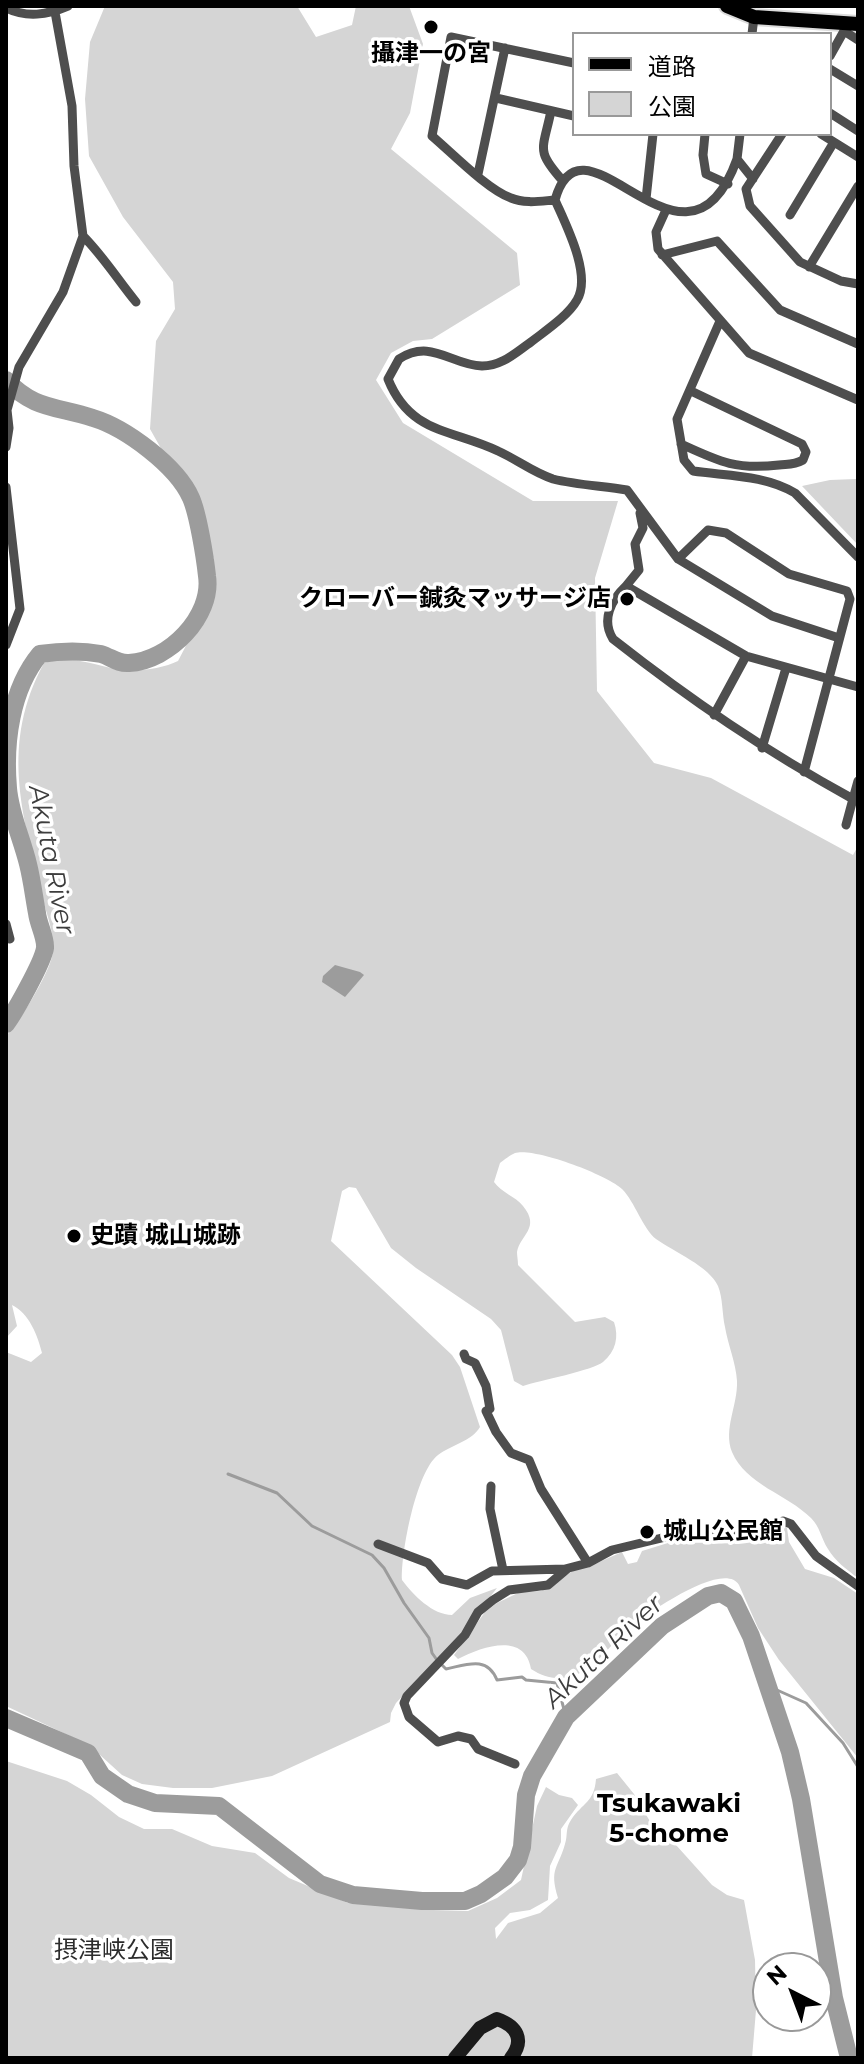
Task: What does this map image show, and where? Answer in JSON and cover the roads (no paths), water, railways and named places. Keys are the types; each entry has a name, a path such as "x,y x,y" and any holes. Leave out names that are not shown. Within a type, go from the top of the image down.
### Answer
{"main road":[{"path":"727,6 754,17 783,13 849,27"}],"street":[{"path":"6,8 26,14 55,12 68,6"},
{"path":"6,447 9,403 19,367 63,292 83,236 74,166 72,106 55,12"},
{"path":"752,32 754,17"},
{"path":"832,53 849,27 858,40"},
{"path":"555,200 533,202 511,199 432,136 451,37 572,63"},
{"path":"478,174 505,48"},
{"path":"832,70 858,86"},
{"path":"496,98 572,116"},
{"path":"551,111 543,159 563,181"},
{"path":"832,114 858,131"},
{"path":"646,199 653,136"},
{"path":"705,136 703,155 706,174 728,184"},
{"path":"740,136 737,159 728,184 709,206 678,212 666,210 589,170 569,174 555,200 582,271 578,299 571,308 502,362 492,365 467,364 439,352 424,351 399,359 388,379 399,399 431,428 494,449 552,478 627,490 678,559 772,616 839,638"},
{"path":"781,136 746,189 750,206 800,262 841,281 856,280"},
{"path":"824,136 858,157"},
{"path":"790,215 834,142"},
{"path":"737,159 753,179"},
{"path":"809,267 858,186"},
{"path":"666,210 656,232 658,249 749,353 858,400"},
{"path":"83,236 101,254 136,302"},
{"path":"662,255 717,241 780,310 858,344"},
{"path":"720,321 677,419 684,460 693,471 771,481 795,493 858,557"},
{"path":"681,444 726,465 763,468 794,465 803,460 806,452 802,444 691,391"},
{"path":"6,487 20,609 6,645"},
{"path":"640,510 643,528 635,544 639,570 614,597 608,613 609,632 613,639 762,748 853,799"},
{"path":"678,559 708,530 726,533 789,574 847,591 850,599 804,772"},
{"path":"626,586 746,656 858,687"},
{"path":"714,715 746,656"},
{"path":"762,748 786,668"},
{"path":"846,825 858,781"},
{"path":"6,924 10,939"},
{"path":"464,1354 466,1359 475,1363 486,1386 490,1409 486,1411 496,1432 511,1453 529,1460 541,1489 588,1563"},
{"path":"491,1486 490,1509 503,1570"},
{"path":"378,1544 428,1563 437,1576 467,1585 483,1575 503,1570 567,1568 588,1563 612,1550 695,1530 741,1532 783,1521 791,1524 816,1556 858,1586"},
{"path":"515,1764 478,1749 471,1739 458,1736 438,1742 409,1717 404,1703 407,1696 465,1635 478,1612 509,1590 548,1585 567,1568"},
{"path":"455,2058 480,2028 497,2019 509,2023 517,2032 519,2045 511,2058"}],"waterway":[{"name":"Akuta River","path":"6,380 36,402 93,418 120,430 163,461 191,498 207,576 207,591 196,621 173,645 159,654 125,663 85,652 40,654 22,683 9,735 8,788 45,948 34,975 6,1024"},
{"path":"228,1474 277,1493 312,1526 372,1555 384,1568 429,1638 437,1660"},
{"name":"Akuta River","path":"6,1718 88,1753 102,1776 128,1794 155,1803 219,1806 320,1884 353,1895 465,1901 505,1877 518,1860 526,1795 532,1776 566,1717 662,1626 708,1596 721,1593 734,1601 751,1636 790,1752 801,1799 834,1998 849,2058"},
{"path":"442,1665 446,1669 482,1664 493,1672 497,1680 522,1677 557,1683 566,1717"},
{"path":"768,1686 806,1703 843,1743 858,1767"}],"place":[{"name":"攝津一の宮","path":"431,27"},
{"name":"クローバー鍼灸マッサージ店","path":"627,599"},
{"name":"史蹟 城山城跡","path":"74,1236"},
{"name":"城山公民館","path":"647,1532"}],"district":[{"name":"Tsukawaki 5-chome","path":"669,1819"}],"park label":[{"name":"摂津峡公園","path":"114,1951"}]}
